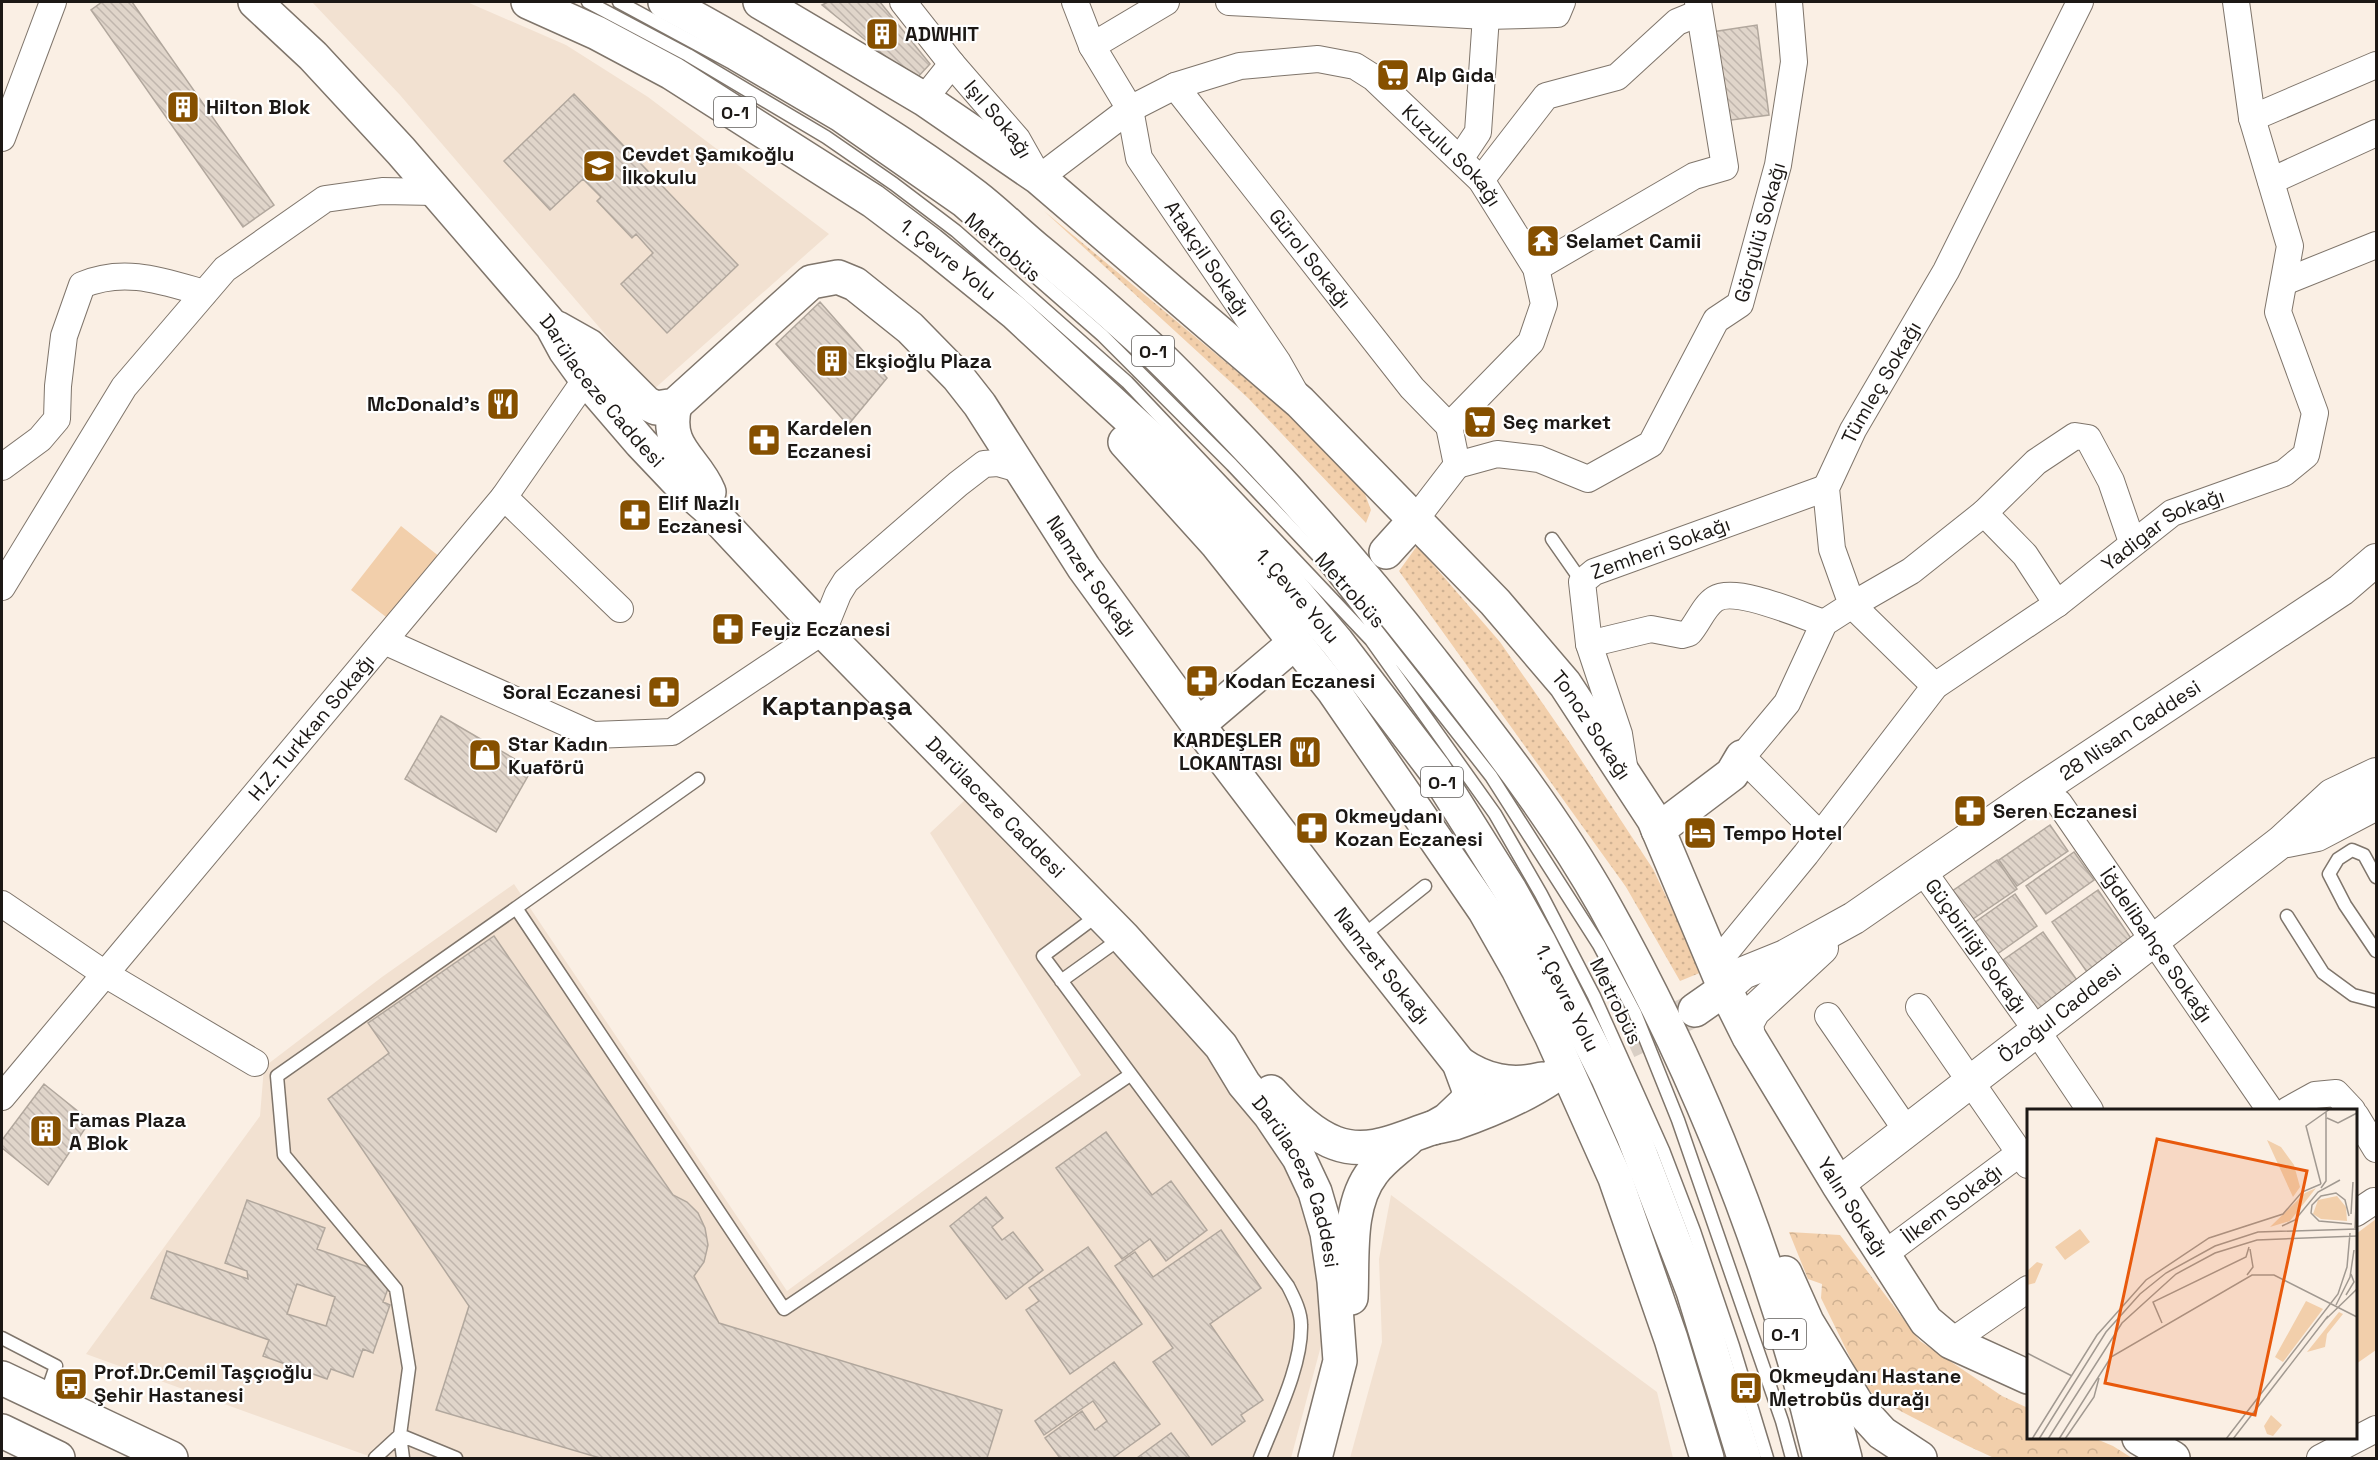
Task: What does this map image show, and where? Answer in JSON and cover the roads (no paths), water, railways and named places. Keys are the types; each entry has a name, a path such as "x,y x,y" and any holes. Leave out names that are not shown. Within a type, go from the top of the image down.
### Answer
{"main road":[{"name":"Darülaceze Caddesi","path":"255,2 313,56 552,326 565,350 615,416 678,482 709,509 823,630 1100,913 1221,1046 1244,1084 1270,1115 1299,1158 1315,1192 1327,1233 1334,1281 1340,1361 1315,1458"},
{"name":"1. Çevre Yolu","path":"528,2 597,33 672,73 873,201 930,244 1015,313 1176,464 1278,572 1337,642 1434,769 1510,890 1608,1078 1633,1135 1693,1291 1744,1458"},
{"name":"O-1","path":"665,2 739,41 902,144 977,197 1152,350 1292,494 1372,586 1493,739 1574,856 1603,902 1654,999 1713,1123 1746,1210 1786,1335 1820,1458"},
{"name":"Tonoz Sokağı","path":"771,4 924,99 1039,178 1300,402 1495,602 1565,684 1654,823 1720,977"},
{"path":"930,244 1032,354 1120,436 1217,544 1333,690 1485,911 1518,969 1551,1035 1615,1178 1671,1339 1707,1458"},
{"name":"Namzet Sokağı","path":"675,405 811,282 838,277 855,284 910,328 958,377 980,405 1084,568 1198,725 1360,938 1459,1063 1469,1090 1467,1101 1447,1120 1422,1132"},
{"path":"552,326 589,346 646,403 663,408 675,405 671,422 673,432 687,460 709,490 709,509"},
{"path":"1386,552 1414,521"},
{"path":"1198,725 1292,645"},
{"path":"1654,823 1732,774 1742,757"},
{"name":"28 Nisan Caddesi","path":"1695,1010 1720,977"},
{"name":"Yalın Sokağı","path":"1720,977 1749,1037 1838,1184 1926,1321 1951,1342 2027,1377"},
{"path":"1221,1046 1251,1069 1285,1108 1335,1143 1354,1147 1373,1147 1422,1132"},
{"name":"Namzet Sokağı","path":"1422,1132 1452,1124 1514,1100 1554,1076 1520,1084 1498,1082 1480,1076 1459,1063"},
{"path":"1340,1361 1349,1320 1357,1207 1372,1173 1422,1132"},
{"path":"1746,1210 1776,1256 1807,1322 1860,1409 1882,1433 1920,1458"},
{"path":"1807,1322 1829,1393 1845,1458"},
{"path":"2,1378 171,1458"},
{"path":"2,1431 58,1458"},
{"path":"2142,1439 2173,1458"}],"street":[{"path":"2,138 53,2"},
{"name":"Işıl Sokağı","path":"903,2 952,64 1017,139 1039,178"},
{"path":"1075,2 1092,46 1130,109"},
{"path":"1092,46 1166,2"},
{"path":"1229,2 1484,9 1557,14 1562,2"},
{"name":"Görgülü Sokağı","path":"1457,465 1497,454 1539,459 1588,479 1651,444 1716,320 1740,304 1780,154 1794,62 1789,2"},
{"name":"Tümleç Sokağı","path":"1826,488 1853,430 1946,271 2080,2"},
{"name":"Yadigar Sokağı","path":"1720,977 1820,835 1935,686 2057,604 2132,542 2172,513 2284,473 2306,455 2315,413 2278,312 2290,246 2252,118 2236,2"},
{"path":"1481,180 1546,96 1617,77 1677,22 1699,7 1725,167 1694,176 1536,268"},
{"path":"1460,159 1478,132 1484,9"},
{"name":"Kuzulu Sokağı","path":"1039,178 1130,109 1175,86 1240,66 1318,59 1355,66 1374,78 1481,180 1536,268 1544,304 1531,342 1449,426"},
{"name":"Işıl Sokağı","path":"924,99 952,64"},
{"path":"2252,118 2376,65"},
{"name":"Gürol Sokağı","path":"1175,86 1412,388 1449,426"},
{"name":"Atakçil Sokağı","path":"1130,109 1139,158 1277,361 1300,402"},
{"path":"2271,181 2376,133"},
{"path":"2,587 124,387 225,269 325,199 381,190 435,192"},
{"path":"2284,282 2376,245"},
{"path":"2,467 40,439 57,419 64,336 82,285 102,277 151,278 204,293"},
{"name":"H.Z. Turkkan Sokağı","path":"2,1097 504,497 586,379"},
{"path":"1414,521 1457,465 1449,426"},
{"path":"1820,835 1742,757 1787,702 1824,623 1911,571 1984,513 2036,462 2075,436 2088,438 2111,481 2132,542"},
{"path":"384,641 593,735 672,732 823,630 846,581 984,464 998,463 1019,469"},
{"path":"1826,488 1832,549 1852,605 1935,686"},
{"name":"Zemheri Sokağı","path":"1625,776 1619,734 1589,644 1582,582 1594,572 1826,488"},
{"path":"504,497 620,609"},
{"path":"1984,513 2025,555 2057,604"},
{"name":"28 Nisan Caddesi","path":"1720,977 1743,974 1785,956 1854,918 2032,795 2341,590 2376,560"},
{"path":"1589,644 1651,628 1682,635 1689,633 1716,598 1728,595 1756,600 1824,623"},
{"name":"Özoğul Caddesi","path":"1838,1184 2281,842 2332,795 2376,774"},
{"name":"İğdelibahçe Sokağı","path":"2032,795 2050,798 2059,803 2269,1109"},
{"path":"2281,842 2317,835 2376,804"},
{"name":"Güçbirliği Sokağı","path":"1923,871 2089,1109"},
{"path":"2,904 105,974 255,1063"},
{"path":"1749,1037 1747,1024 1754,1011 1854,918"},
{"path":"1919,1007 2024,1159"},
{"path":"1828,1017 1907,1131"},
{"path":"2290,1109 2315,1095 2336,1093 2351,1109"},
{"path":"2357,1119 2376,1149"},
{"name":"İlkem Sokağı","path":"1883,1255 2024,1159"},
{"path":"1951,1342 2027,1290"},
{"path":"2357,1439 2376,1429"},
{"path":"2320,1458 2357,1439"}],"lane":[{"name":"Metrobüs","path":"588,2 688,55 826,137 956,231 1127,382 1371,640 1495,814 1541,894 1594,996 1664,1150 1733,1346 1767,1458"},
{"name":"Metrobüs","path":"619,2 732,63 836,124 958,208 1102,335 1232,465 1328,567 1491,776 1599,945 1635,1013 1682,1131 1782,1421 1792,1458"},
{"path":"1552,538 1582,582"},
{"path":"403,1458 400,1435 409,1368 396,1289 284,1155 277,1076 698,779"},
{"path":"2376,877 2364,855 2352,850 2337,859 2329,874 2345,905 2376,951"},
{"path":"1360,938 1425,886"},
{"path":"516,908 784,1309 1130,1075"},
{"path":"1100,913 1043,956 1288,1286 1297,1303 1301,1324 1299,1347 1289,1382 1260,1458"},
{"path":"2287,916 2323,973 2353,994 2376,1002"},
{"path":"1061,981 1123,937"},
{"path":"2,1338 56,1366 45,1400"},
{"path":"375,1458 400,1435"},
{"path":"400,1435 456,1458"}],"tunnel":[{"path":"1583,1063 1691,1012"}],"place":[{"name":"ADWHIT","path":"882,34"},
{"name":"Alp Gıda","path":"1393,75"},
{"name":"Hilton Blok","path":"183,107"},
{"name":"Cevdet Şamıkoğlu İlkokulu","path":"599,166"},
{"name":"Selamet Camii","path":"1543,241"},
{"name":"Ekşioğlu Plaza","path":"832,361"},
{"name":"McDonald's","path":"503,404"},
{"name":"Seç market","path":"1480,422"},
{"name":"Kardelen Eczanesi","path":"764,440"},
{"name":"Elif Nazlı Eczanesi","path":"635,515"},
{"name":"Feyiz Eczanesi","path":"728,629"},
{"name":"Kodan Eczanesi","path":"1202,681"},
{"name":"Soral Eczanesi","path":"664,692"},
{"name":"KARDEŞLER LOKANTASI","path":"1305,752"},
{"name":"Star Kadın Kuaförü","path":"485,755"},
{"name":"Seren Eczanesi","path":"1970,811"},
{"name":"Okmeydanı Kozan Eczanesi","path":"1312,828"},
{"name":"Tempo Hotel","path":"1700,833"},
{"name":"Famas Plaza A Blok","path":"46,1131"},
{"name":"Prof.Dr.Cemil Taşçıoğlu Şehir Hastanesi","path":"71,1384"},
{"name":"Okmeydanı Hastane Metrobüs durağı","path":"1746,1388"}],"district":[{"name":"Kaptanpaşa","path":"837,706"}]}
